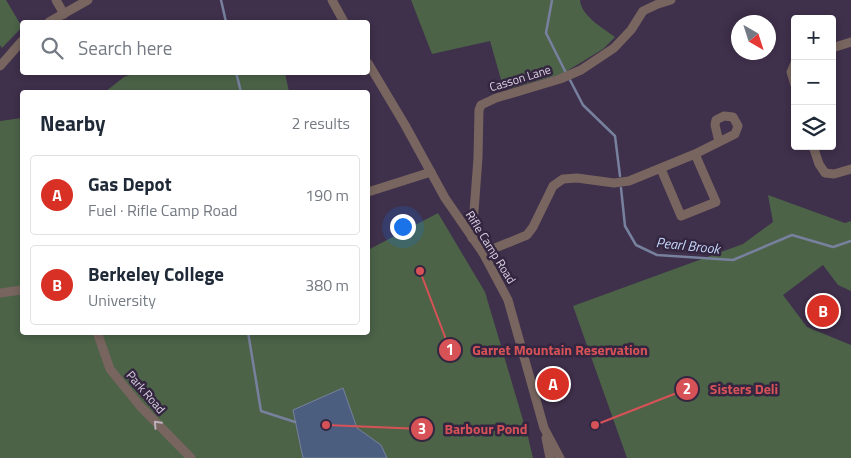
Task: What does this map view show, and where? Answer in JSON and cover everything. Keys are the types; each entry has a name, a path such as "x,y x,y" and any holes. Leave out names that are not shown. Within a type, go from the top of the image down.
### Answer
{"street":[{"path":"56,0 64,14"},
{"path":"53,20 88,0"},
{"path":"332,0 343,20"},
{"name":"Casson Lane","path":"472,238 478,158 479,110 481,105 496,98 560,79 581,70 614,48 631,30 643,12 671,0"},
{"path":"836,47 851,42"},
{"path":"0,66 20,43"},
{"name":"Rifle Camp Road","path":"370,66 445,198 483,253 508,300 544,428 560,458"},
{"path":"483,253 520,240 527,235 553,186 563,179 576,178 614,183 629,181 661,169 719,142"},
{"path":"814,150 819,164 825,173 834,174 851,169"},
{"path":"661,169 681,216 716,202 695,154"},
{"path":"370,191 431,172"},
{"path":"0,292 20,290"},
{"name":"Park Road","path":"98,335 110,369 140,406 191,458"},
{"path":"544,428 550,458"}],"green space":[{"path":"0,0 6,0 20,24 20,29 2,48 0,45"},
{"path":"411,0 580,0 581,6 588,16 615,37 603,49 562,74 504,90 490,41 432,54"},
{"path":"130,75 285,75 289,90 108,90"},
{"path":"20,118 20,335 370,335 370,249 438,213 485,292 533,458 0,458 0,121"},
{"path":"768,195 845,223 851,221 851,291 838,285 823,265 783,295 807,327 851,345 851,458 627,458 573,306 743,244 773,222"}],"water":[{"path":"343,388 357,428 381,445 387,458 303,458 293,410"}],"waterway":[{"path":"221,0 226,20"},
{"name":"Pearl Brook","path":"552,0 546,33 566,73"},
{"path":"237,75 240,90"},
{"name":"Pearl Brook","path":"569,78 583,105 615,136 620,176"},
{"name":"Pearl Brook","path":"621,188 625,226 636,245 657,255 733,260 792,235 833,247 851,241"},
{"path":"248,335 261,411 295,422"}],"place":[{"name":"Garret Mountain Reservation","path":"420,271"},
{"name":"Berkeley College","path":"823,311"},
{"name":"Gas Depot","path":"553,384"},
{"name":"Barbour Pond","path":"326,425"},
{"name":"Sisters Deli","path":"595,425"}]}
